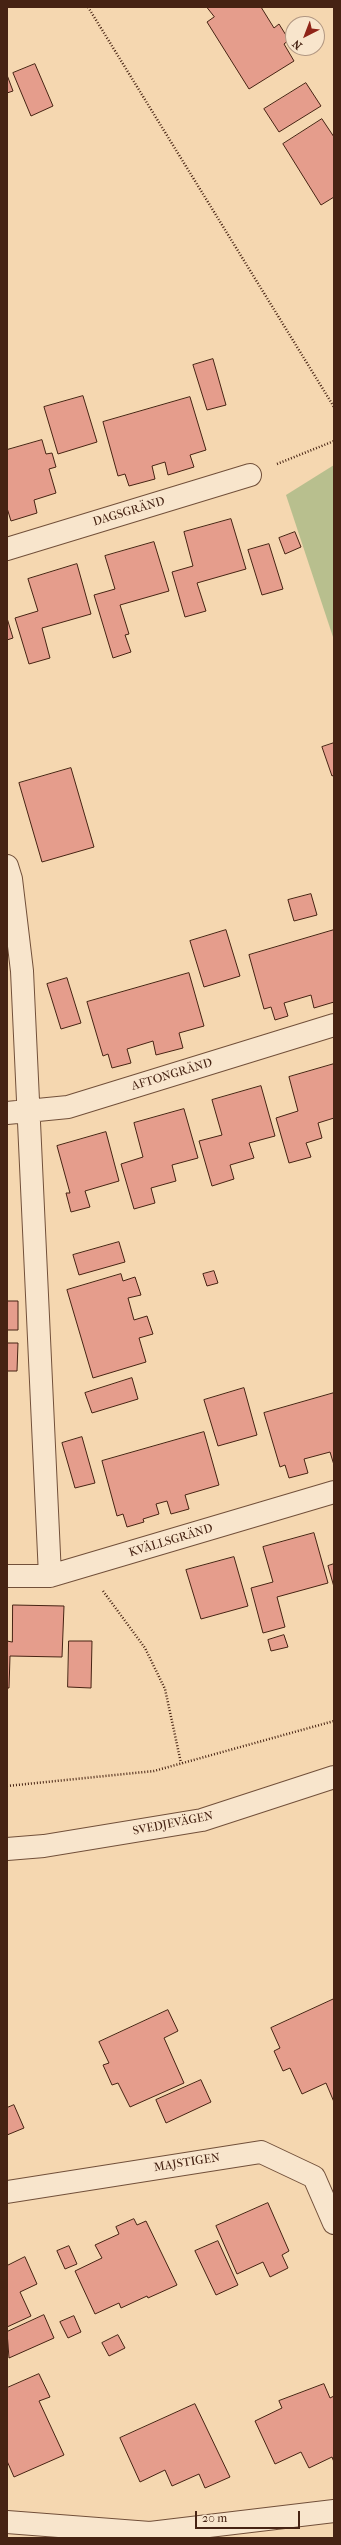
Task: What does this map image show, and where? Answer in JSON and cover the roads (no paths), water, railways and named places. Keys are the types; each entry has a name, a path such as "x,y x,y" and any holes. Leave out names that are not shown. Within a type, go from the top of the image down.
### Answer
{"street":[{"name":"DAGSGRÄND","path":"7,550 250,475"},
{"path":"7,866 11,879 22,971 50,1576"},
{"name":"AFTONGRÄND","path":"7,1112 68,1107 334,1025"},
{"name":"KVÄLLSGRÄND","path":"7,1576 50,1576 334,1492"},
{"name":"SVEDJEVÄGEN","path":"7,1850 44,1846 202,1820 334,1776"},
{"name":"MAJSTIGEN","path":"7,2192 261,2152 314,2177 334,2223"},
{"path":"7,2522 150,2533 334,2511"}]}
